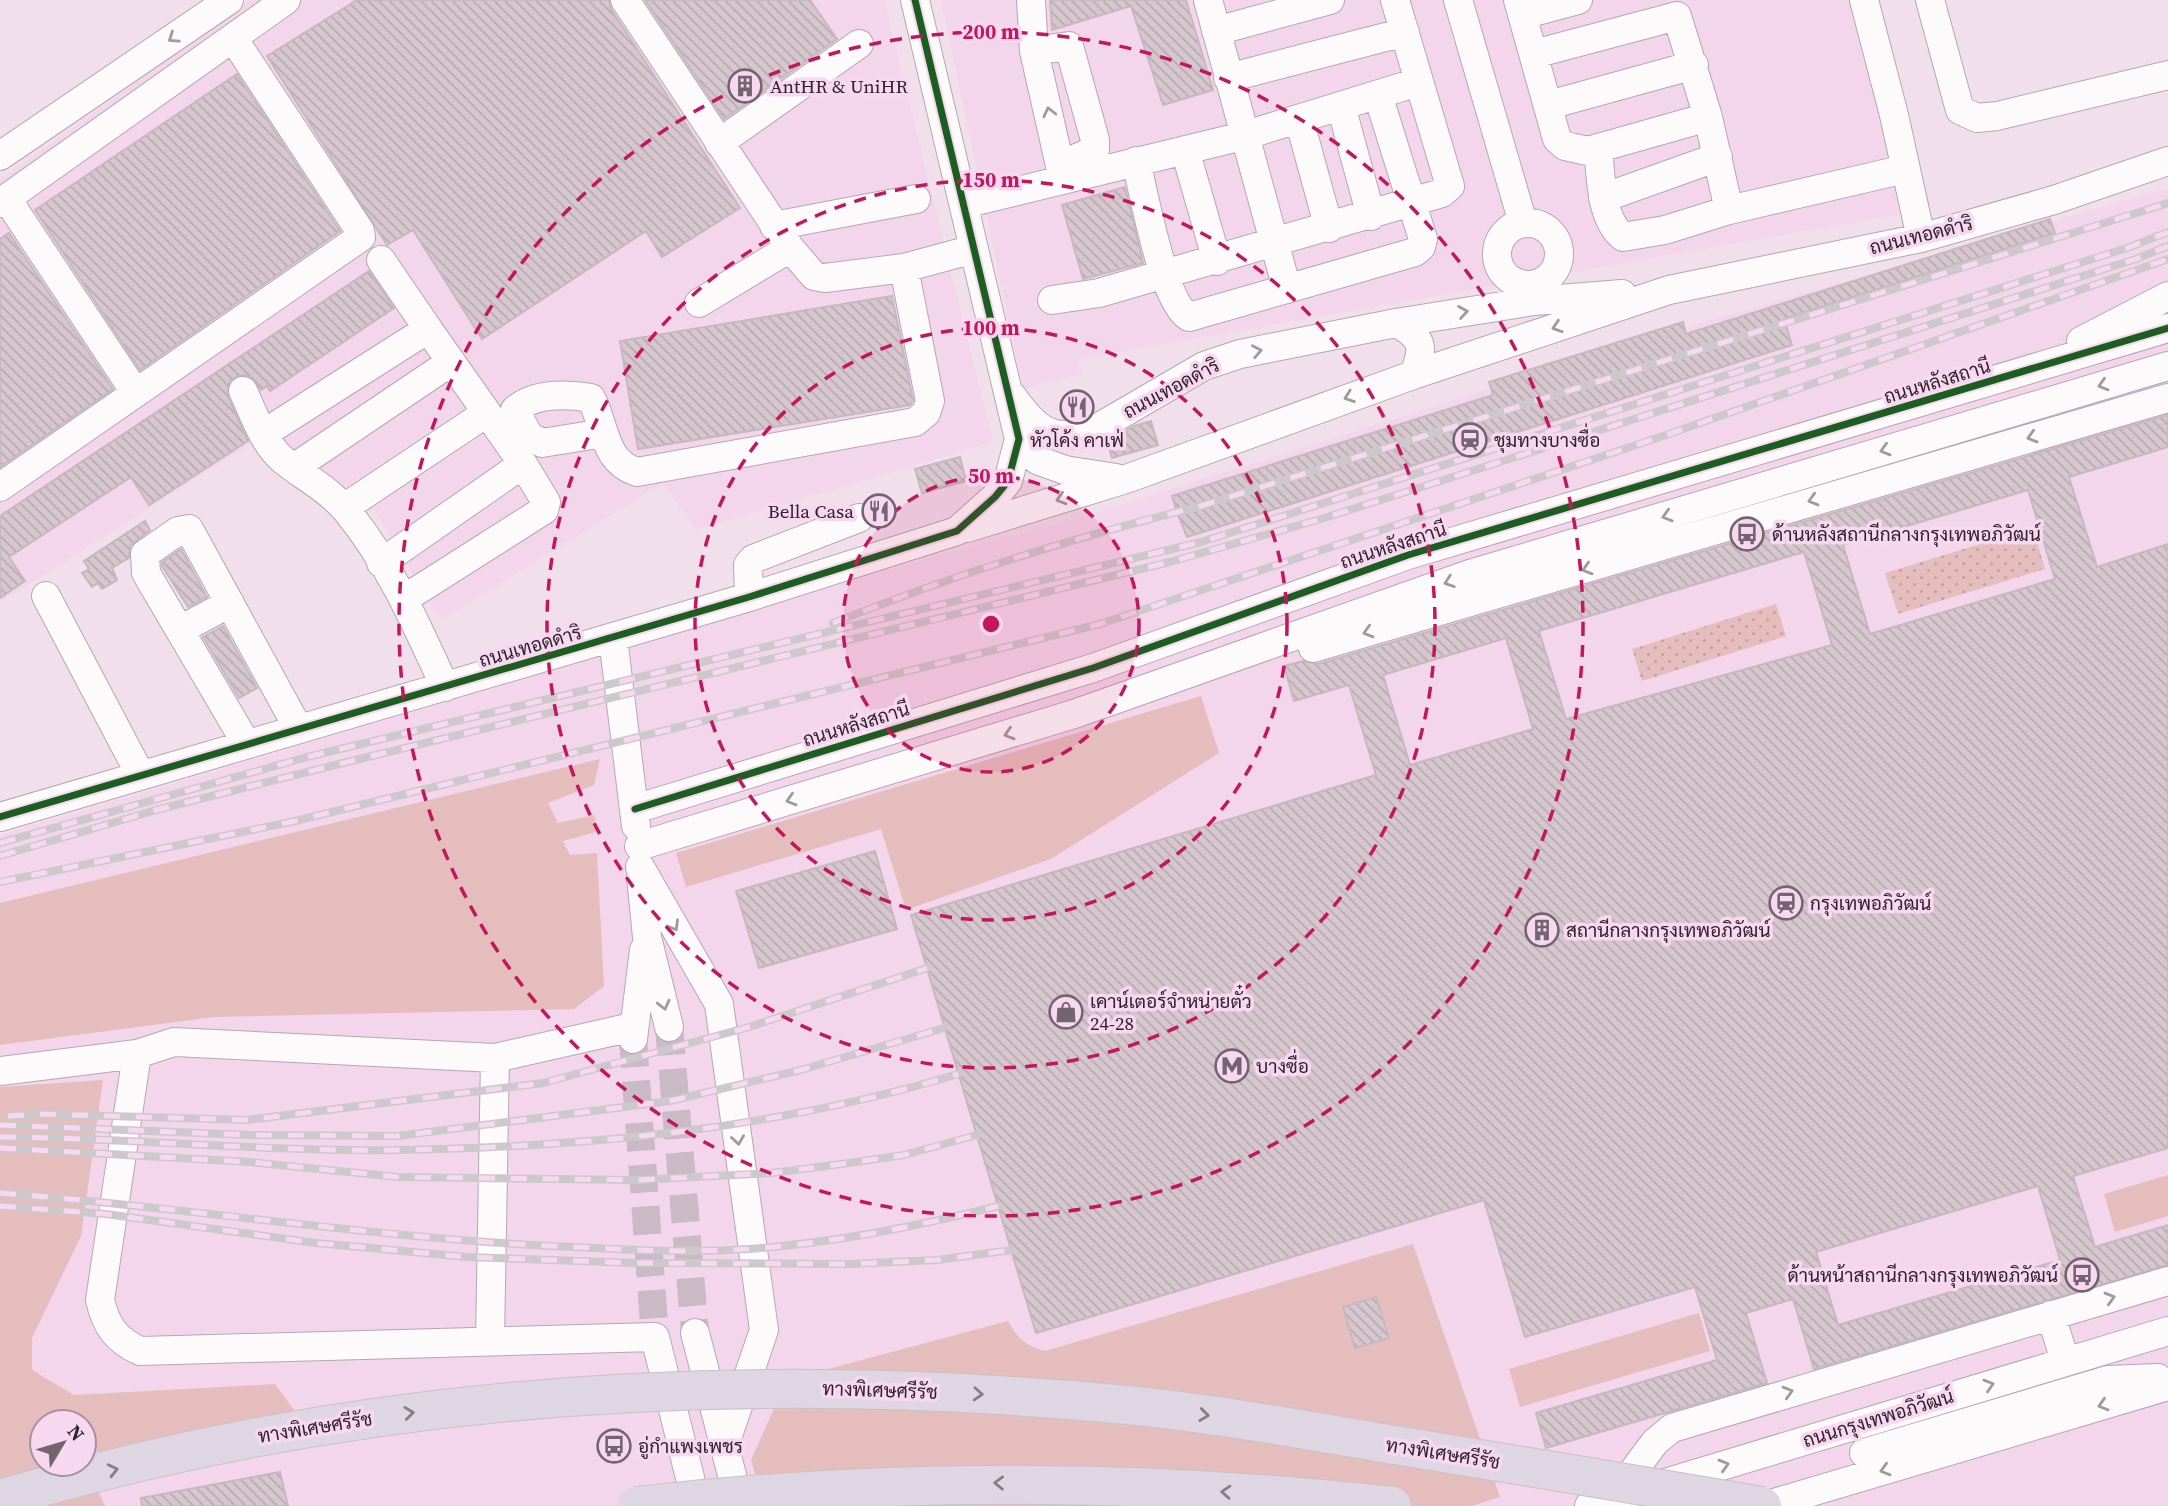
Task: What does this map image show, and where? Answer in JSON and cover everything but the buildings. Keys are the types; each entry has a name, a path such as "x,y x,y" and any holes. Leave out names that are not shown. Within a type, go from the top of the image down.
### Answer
{"highway":[{"name":"ทางพิเศษศรีรัช","path":"0,1499 251,1437 362,1419 468,1405 564,1397 758,1387 848,1388 1119,1404 1258,1422 1763,1506"},
{"path":"636,1506 828,1488 955,1483 1089,1484 1216,1491 1392,1506"}],"street":[{"path":"0,156 229,0"},
{"path":"135,392 3,201 285,0"},
{"path":"625,0 782,237 814,276 825,278 904,268 974,249"},
{"path":"915,0 1019,439"},
{"path":"1031,0 1034,51 1062,172"},
{"path":"1208,0 1287,289"},
{"path":"1216,31 1330,0"},
{"path":"1052,300 1099,293 1217,261 1414,204 1442,193 1450,186 1395,0"},
{"path":"1458,0 1524,223"},
{"path":"1577,0 1520,7 1557,139 1577,150 1598,148 1709,117"},
{"path":"1864,0 1921,238"},
{"path":"1930,0 1961,110 1977,118 1997,116 2168,75"},
{"path":"1534,54 1677,16 1695,65 1709,117 1729,210"},
{"path":"1228,78 1405,32"},
{"path":"0,487 361,237 360,230 233,38"},
{"path":"719,143 859,44"},
{"path":"1034,51 1069,46 1095,140 1095,149 1062,172"},
{"path":"1549,105 1695,65"},
{"path":"964,204 1062,172 1136,162 1243,136 1418,82"},
{"path":"1136,162 1164,274 1175,304 1189,317 1415,252 1422,247 1423,239 1414,204 1378,95"},
{"path":"1342,106 1371,216"},
{"path":"1299,119 1329,228"},
{"path":"1598,148 1603,198 1616,231 1623,237 1665,230 1729,210 1905,169"},
{"path":"1185,150 1217,261"},
{"path":"1603,198 1718,157"},
{"name":"ถนนเทอดดำริ","path":"0,817 613,638 1126,479 1413,374 1669,289 1921,238 2054,200 2168,161"},
{"path":"699,303 782,237 916,199"},
{"path":"1524,223 1542,227 1556,241 1558,250 1558,259 1549,276 1533,293 1503,273 1497,253 1505,233 1524,223"},
{"path":"382,260 485,414 523,464 543,495 544,510 404,599"},
{"path":"604,433 613,456 622,467 637,472 915,422 926,413 930,401 904,268"},
{"name":"ถนนเทอดดำริ","path":"1008,391 1037,426 1055,435 1074,436 1094,430 1204,366 1240,354 1533,293 1669,289"},
{"path":"2026,370 2168,296"},
{"path":"1396,323 1411,331 1421,346 1420,360 1413,374"},
{"name":"ถนนหลังสถานี","path":"635,809 1093,668 1408,555 2168,328"},
{"path":"263,435 428,329"},
{"path":"295,467 451,362"},
{"path":"640,856 1074,714 1470,574 2168,366"},
{"path":"243,391 263,435 282,459 344,508 404,599 445,687"},
{"path":"1074,714 1482,601 1746,520 2168,398"},
{"path":"344,508 485,414"},
{"name":"ถนนเทอดดำริ","path":"1019,439 1037,460 1055,467 1126,479"},
{"name":"ถนนเทอดดำริ","path":"957,531 995,497 1008,481 1019,439"},
{"path":"381,563 523,464"},
{"path":"749,597 748,565 753,559 859,518"},
{"path":"246,743 146,573 145,554 178,531 189,529 298,728"},
{"path":"46,596 140,775"},
{"path":"180,630 230,603"},
{"path":"613,638 635,809 647,937 669,1027"},
{"path":"640,856 719,1004 764,1330 724,1447"},
{"path":"0,1070 137,1054 174,1042 495,1058 633,1033 647,937"},
{"path":"137,1054 100,1300 105,1321 121,1342 140,1351 490,1342 655,1343 695,1338 740,1506"},
{"path":"490,1342 495,1058"},
{"path":"1601,1503 1654,1442 1672,1428 2168,1281"},
{"path":"2051,1315 2065,1362"},
{"name":"ถนนกรุงเทพอภิวัฒน์","path":"1601,1503 2168,1331"},
{"path":"655,1343 697,1506"},
{"path":"2102,1351 2168,1349"},
{"path":"1864,1453 2108,1380 2162,1387"},
{"path":"1763,1506 2162,1387"}],"shaded area":[{"path":"251,0 884,0 993,442 697,530 662,483 440,621 374,509 342,529 258,439 0,603 0,180"},
{"path":"941,0 1878,0 1931,209 1079,359 1082,374 1023,389"},
{"name":"สถานีกลางกรุงเทพอภิวัฒน์","path":"2168,188 2168,1506 0,1506 0,835 925,559 1079,518 1683,328"},
{"path":"2033,528 2045,569 1898,614 1885,573"},
{"path":"1776,604 1786,636 1642,681 1632,649"},
{"path":"1201,696 1219,753 1051,859 906,910 881,829 686,887 676,853"},
{"path":"600,759 594,785 548,803 558,823 595,815 596,832 563,841 570,855 597,853 604,986 574,1009 214,1017 0,1045 0,903"},
{"path":"103,1080 81,1236 32,1338 32,1370 74,1395 275,1384 296,1413 98,1454 98,1408 28,1408 28,1478 92,1478 105,1506 0,1506 0,1087"},
{"path":"2168,1175 2168,1216 2115,1232 2104,1194"},
{"path":"1413,1244 1500,1497 1471,1506 764,1506 751,1460 787,1380 1008,1321 1023,1341 1045,1351"},
{"path":"1699,1313 1710,1351 1520,1407 1509,1369"}],"tunnel":[{"path":"669,1027 695,1333"},
{"path":"633,1039 655,1337"}],"railway":[{"path":"833,623 1015,558 1201,506 2168,203"},
{"path":"0,843 307,757 1201,542 2130,247 2168,232"},
{"path":"0,856 156,810 339,764 1170,562 1321,519 2136,259 2168,246"},
{"path":"0,882 295,821 1100,624 1666,435 2168,259"},
{"path":"8,1116 41,1114 247,1120 543,1083 749,1027 927,968"},
{"path":"0,1125 250,1135 398,1136 670,1101 801,1070 944,1028"},
{"path":"0,1137 348,1150 540,1145 681,1132 751,1121 820,1109 958,1074"},
{"path":"0,1148 250,1162 398,1177 637,1180 772,1173 849,1163 904,1155 977,1135"},
{"path":"0,1193 430,1237 683,1251 748,1249 843,1238 936,1221 998,1206"},
{"path":"0,1206 106,1214 316,1243 467,1257 636,1263 849,1264 937,1260 1012,1250"}],"cycle path":[{"path":"0,817 749,597 957,531 995,497 1008,481 1019,439 915,0"},
{"path":"635,809 1093,668 1408,555 2168,328"}],"place":[{"name":"AntHR & UniHR","path":"745,86"},
{"name":"หัวโค้ง คาเฟ่","path":"1077,407"},
{"name":"ชุมทางบางซื่อ","path":"1470,440"},
{"name":"Bella Casa","path":"879,511"},
{"name":"ด้านหลังสถานีกลางกรุงเทพอภิวัฒน์","path":"1747,534"},
{"name":"กรุงเทพอภิวัฒน์","path":"1786,903"},
{"name":"สถานีกลางกรุงเทพอภิวัฒน์","path":"1542,930"},
{"name":"เคาน์เตอร์จำหน่ายตั๋ว 24-28","path":"1066,1012"},
{"name":"บางซื่อ","path":"1232,1066"},
{"name":"ด้านหน้าสถานีกลางกรุงเทพอภิวัฒน์","path":"2082,1275"},
{"name":"อู่กำแพงเพชร","path":"614,1446"}]}
